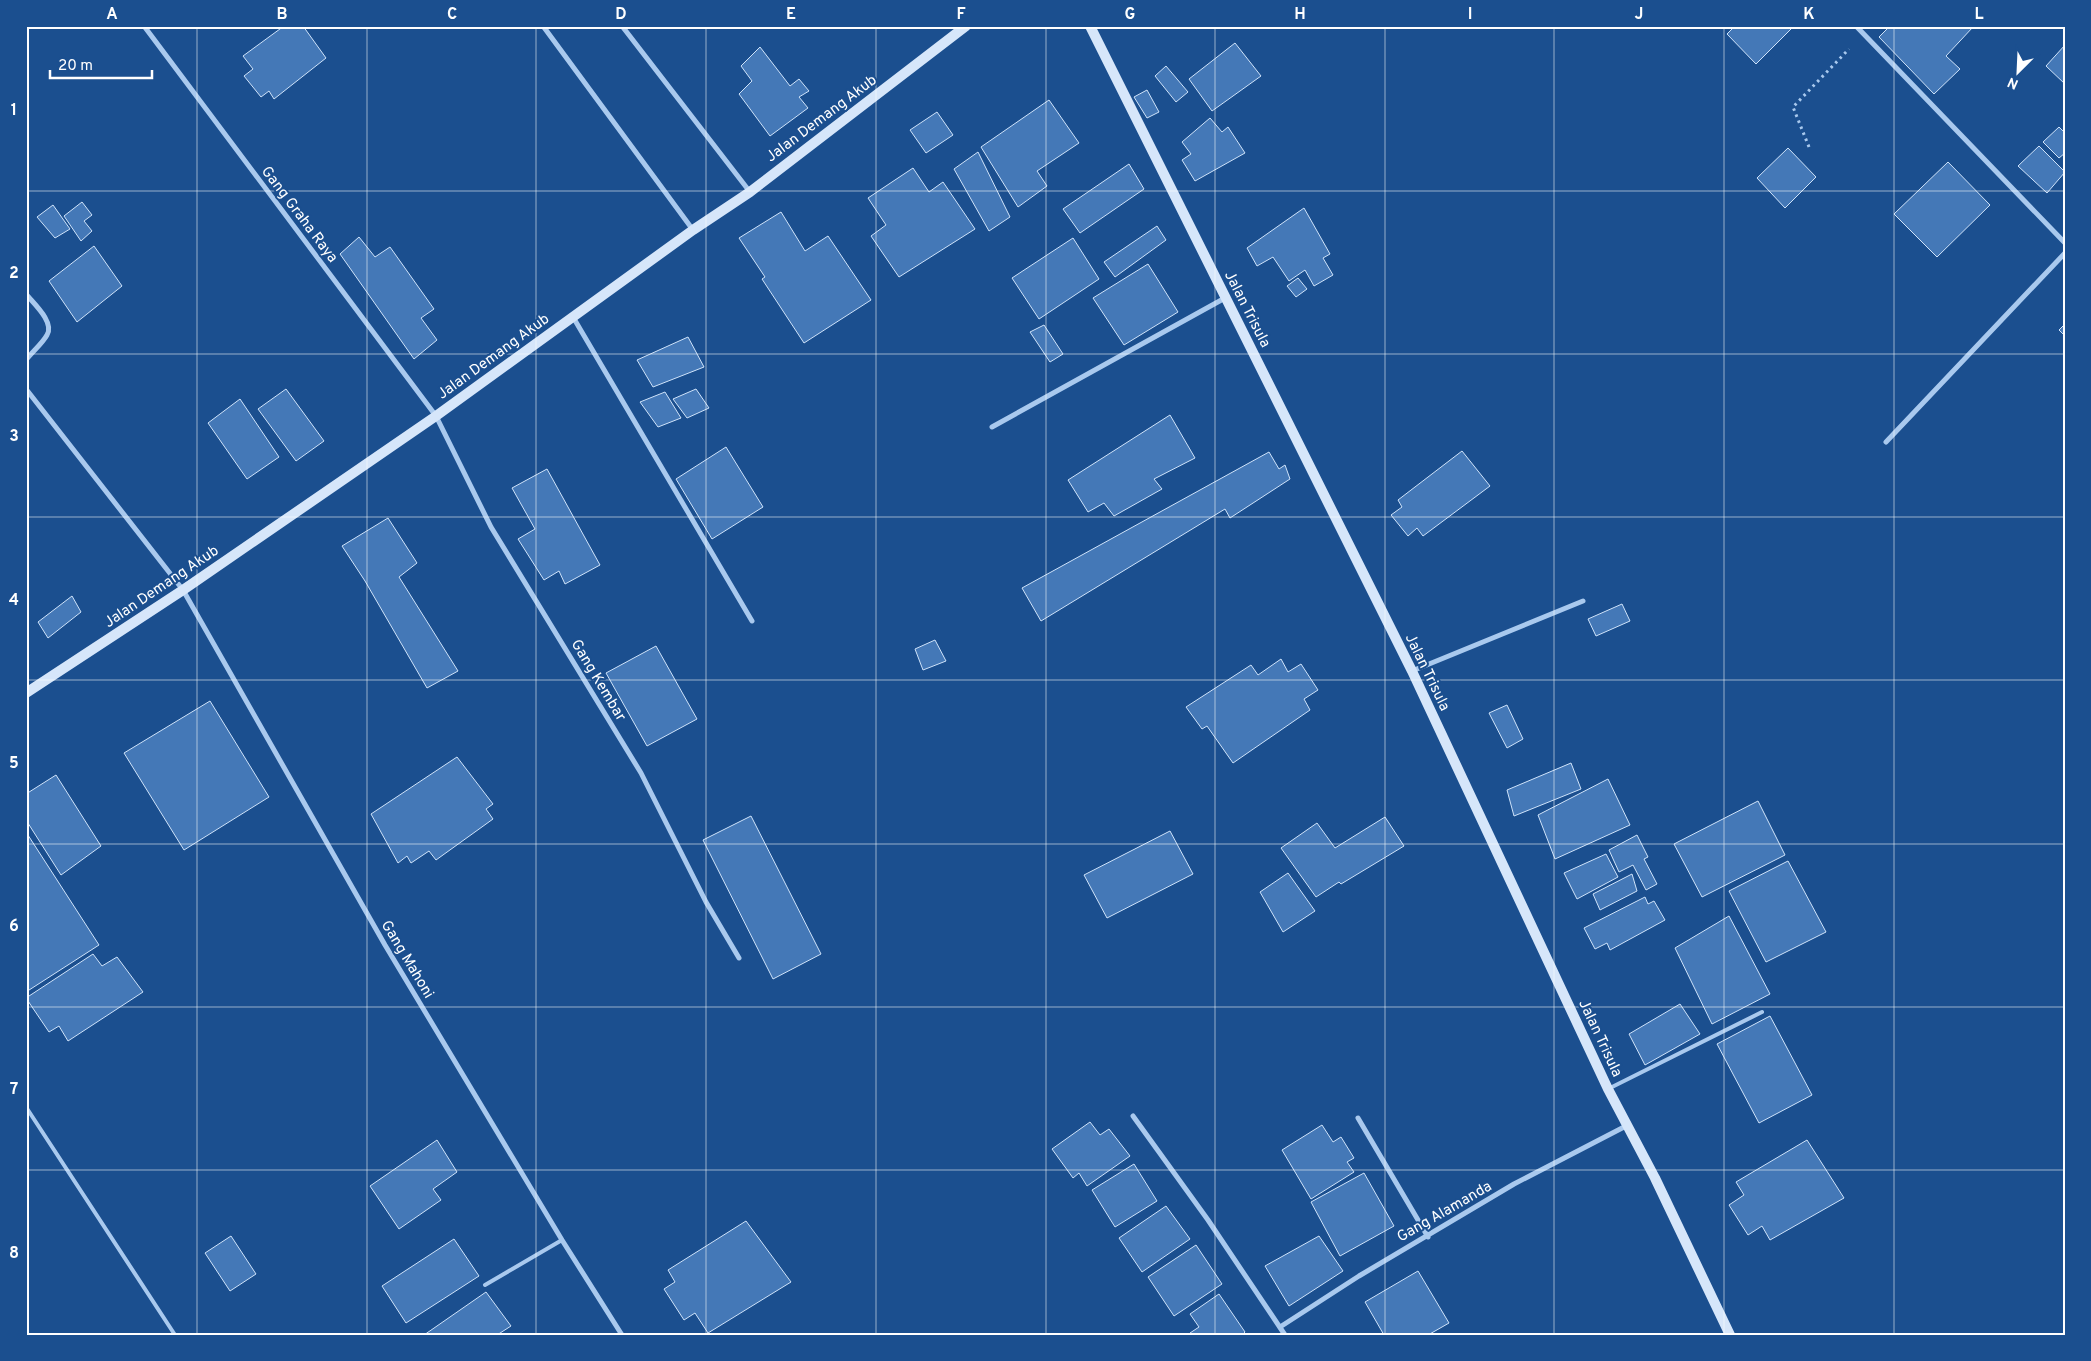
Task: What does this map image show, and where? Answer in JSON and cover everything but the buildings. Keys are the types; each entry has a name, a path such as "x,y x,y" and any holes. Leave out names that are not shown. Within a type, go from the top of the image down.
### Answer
{"street":[{"name":"Gang Graha Raya","path":"144,26 436,416"},
{"path":"543,26 693,230"},
{"path":"622,26 750,192"},
{"name":"Jalan Demang Akub","path":"26,693 183,590 436,416 693,230 750,192 966,26"},
{"name":"Jalan Trisula","path":"1090,26 1412,671 1608,1089 1654,1178 1730,1335"},
{"path":"1856,26 2065,243"},
{"path":"1886,442 2065,253"},
{"path":"26,294 47,321 49,330 26,360"},
{"path":"992,427 1225,298"},
{"path":"573,317 752,621"},
{"name":"Gang Mahoni","path":"26,389 183,590 385,945 562,1240 622,1335"},
{"name":"Gang Kembar","path":"436,416 491,527 642,773 706,902 739,958"},
{"path":"1412,671 1584,601"},
{"path":"1133,1116 1208,1220 1285,1335"},
{"path":"1358,1118 1428,1237"},
{"name":"Gang Alamanda","path":"1280,1327 1360,1276 1514,1184 1626,1126"}],"lane":[{"path":"1608,1089 1762,1012"},
{"path":"26,1107 175,1335"},
{"path":"485,1285 562,1240"}],"path":[{"path":"1809,147 1793,107 1864,34"}]}
